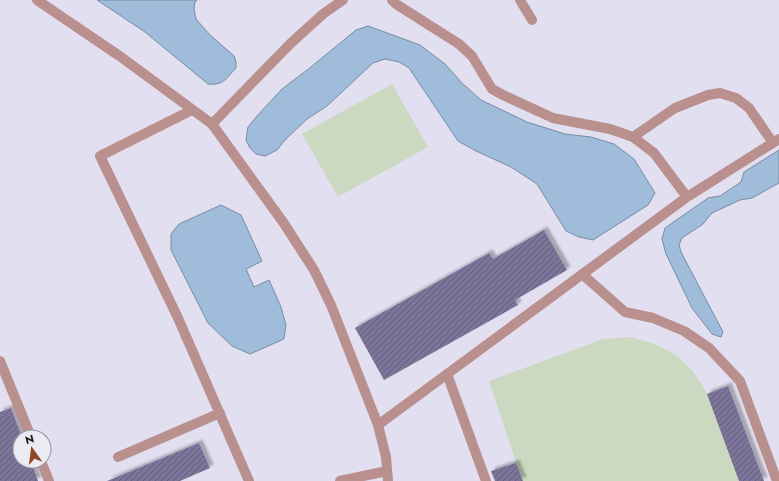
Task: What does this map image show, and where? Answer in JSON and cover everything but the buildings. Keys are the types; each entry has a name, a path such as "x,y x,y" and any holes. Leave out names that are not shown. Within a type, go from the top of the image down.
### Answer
{"street":[{"path":"36,0 121,57 212,124 284,222 314,270 331,305 378,425 386,457 388,476 340,481"},
{"path":"212,124 290,44 323,14 343,0"},
{"path":"392,0 459,44 472,56 492,89 553,118 610,129 633,137 654,153 686,197"},
{"path":"520,0 532,20"},
{"path":"378,425 686,197 776,141 749,108 736,98 720,93 708,95 675,108 633,137"},
{"path":"192,110 100,156 178,318 249,481"},
{"path":"582,274 626,312 653,318 684,331 709,348 740,382 777,481"},
{"path":"0,361 4,383 27,429"},
{"path":"447,374 486,481"},
{"path":"118,457 220,414"},
{"path":"44,469 49,481"}],"shaded area":[{"path":"0,0 779,0 779,481 0,481"}],"green space":[{"path":"392,84 428,147 338,197 302,134"},
{"path":"631,337 655,344 676,355 692,370 707,393 728,386 764,481 495,481 491,471 516,462 489,381 603,339"}],"water":[{"path":"97,0 197,0 195,2 194,9 196,19 209,34 234,56 236,68 227,78 218,84 208,84 145,32"},
{"path":"368,26 420,45 445,64 462,83 481,100 527,122 565,134 591,137 614,144 634,159 655,193 648,205 593,240 579,237 566,231 537,184 511,167 458,141 409,68 399,62 385,59 373,63 327,106 307,119 285,140 277,150 265,156 256,154 250,148 246,140 248,127 257,116 282,89 356,30"},
{"path":"779,150 779,183 752,198 740,200 712,213 703,224 682,238 679,245 681,252 723,332 721,337 712,334 692,308 666,254 662,239 665,228 708,198 720,196 741,182 744,172"},
{"path":"221,205 241,215 262,261 246,269 254,287 269,280 281,307 286,325 284,339 250,354 232,346 208,323 171,250 171,234 179,224"}]}
